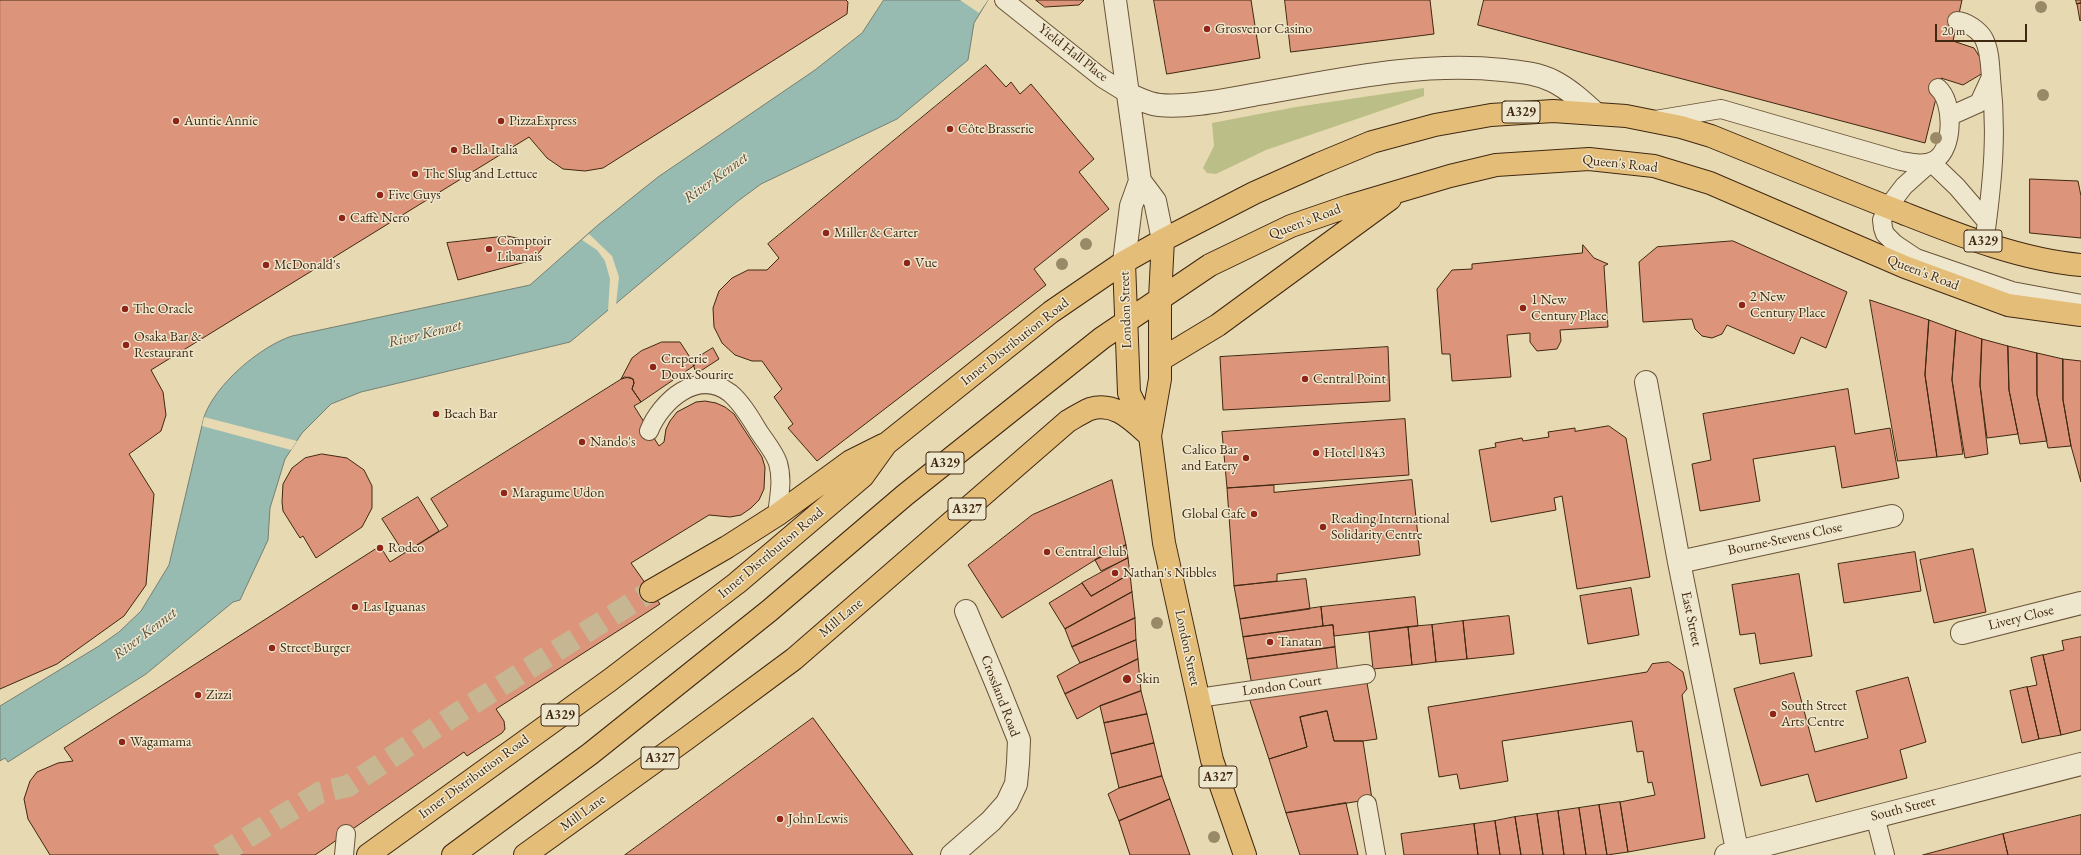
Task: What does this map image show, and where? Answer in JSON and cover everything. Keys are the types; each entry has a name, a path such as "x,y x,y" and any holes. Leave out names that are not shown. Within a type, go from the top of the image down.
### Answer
{"main road":[{"name":"A329","path":"1163,240 1254,193 1372,142 1435,125 1491,115 1553,111 1596,114 1653,121 1681,127 1711,136 1888,207 1985,232 2015,253 2066,264 2081,265"},
{"name":"Queen's Road","path":"1160,298 1210,265 1291,226 1404,189 1496,165 1589,159 1654,166 1718,186 1905,267 2008,305 2081,315"},
{"name":"A329","path":"1160,360 1218,325 1404,189"},
{"name":"Inner Distribution Road","path":"374,850 610,680 737,583 863,476 886,444 1051,312 1124,262 1163,240"},
{"name":"London Street","path":"1163,240 1160,298 1160,379 1150,436 1164,543 1212,760 1245,855"},
{"name":"London Street","path":"1124,262 1129,393 1150,436"},
{"name":"A329","path":"453,855 590,754 769,611 905,495 1092,346 1160,298"},
{"name":"Mill Lane","path":"525,855 794,659 1068,421 1090,409 1107,407 1124,413 1150,436"},
{"name":"A329","path":"651,591 727,547 777,514 851,461 886,444"}],"street":[{"name":"London Street","path":"1115,0 1140,181 1131,206 1124,262"},
{"path":"1128,94 1151,104 1172,106 1235,98 1391,72 1472,66 1531,73 1552,80 1570,91 1596,114"},
{"name":"London Street","path":"1140,181 1156,201 1163,240"},
{"name":"East Street","path":"1646,382 1734,854"},
{"name":"Bourne-Stevens Close","path":"1679,562 1892,516"},
{"name":"Livery Close","path":"1962,633 2081,603"},
{"name":"Crossland Road","path":"952,855 991,821 1007,803 1016,784 1018,763 1018,740 998,685 966,611"},
{"name":"South Street","path":"1734,854 1875,816 2081,764"}],"lane":[{"name":"Yield Hall Place","path":"1004,0 1020,11 1102,78 1128,94"},
{"path":"1957,21 1970,26 1984,38 1989,57 1995,112 1995,140 1994,170 1985,232"},
{"path":"1950,116 1979,103 1991,77"},
{"path":"1938,88 1945,98 1950,116 1948,141 1945,149 1936,160 1931,162 1904,186 1888,207 1882,220 1885,234 1895,244 1916,258 2012,291 2081,304"},
{"path":"1653,121 1721,109 1901,161 1915,164 1931,162"},
{"path":"1931,162 1957,187 1985,232"},
{"path":"649,431 655,416 668,401 686,389 704,384 720,387 731,394 747,413 778,461 781,479 777,514"},
{"name":"London Court","path":"1198,698 1366,674"},
{"path":"1367,804 1376,855"},
{"path":"1875,816 1885,855"},
{"path":"344,855 346,834"}],"green space":[{"path":"1424,88 1424,96 1266,150 1216,174 1207,173 1203,168 1214,146 1212,123 1296,107"}],"water":[{"name":"River Kennet","path":"884,0 988,0 974,23 968,60 897,119 761,184 738,201 570,342 361,392 331,404 302,433 285,459 270,508 268,540 240,600 233,602 146,674 8,762 5,758 0,761 0,706 99,646 119,632 141,611 169,565 204,417 218,392 240,369 266,349 279,341 292,336 530,285 598,225 658,177 815,70 862,33"}],"pier":[{"path":"960,0 988,0 979,13"},
{"path":"589,234 612,256 619,277 616,305 608,311 610,279 605,261 597,250 582,240"},
{"path":"204,417 297,441 291,450 202,426"}],"building":[{"name":"The Oracle","path":"0,0 846,0 848,2 847,14 603,168 585,171 563,169 547,158 529,137 151,370 163,392 166,415 161,431 129,454 154,494 146,585 124,616 57,664 0,689"},
{"path":"1036,0 1084,0 1079,5 1045,7"},
{"name":"Grosvenor Casino","path":"1154,0 1251,0 1260,58 1167,74"},
{"path":"1285,0 1430,0 1434,34 1291,52"},
{"path":"1484,0 1962,0 1953,41 1974,48 1988,70 1963,85 1941,78 1925,143 1478,25"},
{"path":"2076,0 2081,0 2081,3 2077,4"},
{"path":"2081,3 2081,20 2080,21 2077,4"},
{"name":"Vue","path":"986,65 1006,87 1011,82 1020,94 1031,84 1094,159 1079,172 1109,209 1034,269 1046,285 817,461 788,428 793,424 774,397 782,389 762,361 752,361 735,355 722,343 714,327 713,308 719,291 732,278 748,270 767,270 779,258 768,244"},
{"path":"2030,179 2078,181 2081,196 2081,238 2030,233"},
{"path":"507,236 546,244 533,260 458,280 447,243"},
{"name":"2 New Century Place","path":"1733,241 1847,292 1826,348 1801,337 1794,354 1727,325 1722,334 1712,338 1702,336 1695,329 1692,319 1643,322 1639,262 1657,247"},
{"name":"1 New Century Place","path":"1583,245 1594,258 1608,264 1604,266 1608,327 1560,330 1561,341 1557,349 1537,351 1530,342 1530,333 1507,335 1511,377 1452,381 1450,354 1442,354 1437,289 1452,270 1472,269 1472,264 1582,253"},
{"path":"1870,300 1929,320 1925,375 1937,457 1898,461"},
{"path":"1929,320 1956,330 1952,380 1963,454 1937,457 1925,375"},
{"path":"1956,330 1982,339 1980,385 1988,454 1965,458 1952,380"},
{"path":"1982,339 2008,346 2009,390 2018,434 1987,438 1980,385"},
{"path":"662,342 680,342 695,365 641,402 632,389 634,383 633,379 629,377 621,379 632,358 641,351"},
{"path":"2008,346 2037,353 2037,395 2047,441 2020,444 2009,390"},
{"name":"Central Point","path":"1388,347 1390,401 1223,410 1220,357"},
{"path":"713,348 719,359 702,370 695,370 692,361"},
{"path":"2037,353 2063,359 2063,400 2071,446 2048,448 2037,395"},
{"path":"2063,359 2081,361 2081,482 2071,446 2063,400"},
{"path":"625,377 633,379 634,383 632,389 641,402 634,406 659,446 664,442 666,429 677,412 696,402 705,401 716,403 725,407 734,414 762,457 765,467 764,489 759,500 751,508 741,515 730,517 709,515 631,563 660,604 496,709 504,721 505,729 502,733 467,756 464,752 315,855 50,855 28,819 24,799 30,781 37,772 58,763 73,761 64,748 380,546 390,562 448,526 431,499"},
{"path":"1848,389 1855,434 1890,428 1899,478 1842,488 1835,446 1753,459 1760,501 1700,511 1692,464 1711,460 1703,414"},
{"name":"Hotel 1843","path":"1405,419 1409,475 1227,488 1222,432"},
{"path":"1609,426 1626,438 1650,577 1577,589 1562,496 1554,498 1556,510 1491,522 1479,450 1496,447 1495,443 1522,438 1523,441 1549,437 1548,432 1575,428 1575,431"},
{"path":"322,454 347,458 364,470 372,486 372,508 362,527 316,558 303,536 300,538 283,511 283,484 292,468 305,458"},
{"name":"Central Club","path":"1112,480 1126,545 1095,560 1002,618 968,565 1032,515"},
{"name":"Reading International Solidarity Centre","path":"1412,480 1420,555 1277,574 1277,581 1234,586 1227,488 1274,485 1274,492"},
{"path":"418,497 439,531 404,553 382,519"},
{"path":"1126,545 1128,558 1101,571 1095,560"},
{"path":"1973,549 1986,612 1934,623 1920,560"},
{"path":"1915,552 1921,591 1844,603 1838,564"},
{"path":"1128,558 1130,574 1091,596 1082,583"},
{"path":"1130,574 1132,592 1065,629 1049,603 1082,583 1091,596"},
{"path":"1799,574 1812,656 1760,664 1755,633 1740,635 1732,585"},
{"path":"1306,579 1310,609 1240,619 1234,586"},
{"path":"1631,588 1639,635 1588,644 1580,596"},
{"path":"1132,592 1135,618 1072,647 1065,629"},
{"path":"1415,597 1418,626 1334,636 1333,625 1323,626 1321,607"},
{"path":"1321,607 1323,626 1243,637 1240,619"},
{"path":"1509,616 1514,654 1467,659 1463,621"},
{"path":"1135,618 1136,640 1080,663 1072,647"},
{"path":"1463,621 1467,659 1436,662 1432,625"},
{"path":"1333,625 1335,647 1247,659 1243,637"},
{"path":"1432,625 1436,662 1412,665 1408,627"},
{"path":"1408,627 1412,665 1373,669 1369,632"},
{"path":"2081,637 2081,730 2061,735 2043,655 2064,650 2062,641"},
{"path":"1136,640 1138,659 1065,694 1057,676 1080,663"},
{"path":"1335,647 1338,675 1252,685 1247,659"},
{"path":"2043,655 2061,735 2039,739 2027,687 2037,685 2031,658"},
{"path":"1138,659 1141,691 1100,706 1077,719 1065,694"},
{"path":"1669,662 1683,672 1687,689 1682,695 1705,838 1628,852 1620,802 1655,795 1652,782 1648,783 1643,751 1637,752 1632,721 1502,741 1508,781 1460,789 1457,774 1439,777 1428,707 1647,672 1652,664"},
{"name":"South Street Arts Centre","path":"1794,673 1815,752 1868,738 1856,691 1908,677 1926,742 1900,750 1907,778 1816,802 1808,774 1761,786 1734,689"},
{"path":"1367,683 1377,739 1363,741 1334,741 1327,711 1300,717 1307,747 1269,759 1249,698"},
{"path":"2027,687 2039,739 2022,743 2010,691"},
{"path":"1141,691 1147,714 1104,723 1100,706"},
{"path":"1327,711 1334,741 1363,741 1372,799 1286,813 1269,759 1307,747 1300,717"},
{"path":"1147,714 1154,743 1111,754 1104,723"},
{"name":"John Lewis","path":"813,718 913,855 625,855"},
{"path":"1154,743 1162,776 1119,788 1111,754"},
{"path":"1162,776 1170,799 1119,821 1108,794 1119,788"},
{"path":"1170,799 1190,855 1130,855 1119,821"},
{"path":"1620,802 1628,852 1607,855 1599,805"},
{"path":"1346,803 1358,855 1300,855 1286,813"},
{"path":"1599,805 1607,855 1586,855 1579,808"},
{"path":"1579,808 1586,855 1564,855 1558,811"},
{"path":"1558,811 1564,855 1543,855 1537,814"},
{"path":"1537,814 1543,855 1521,855 1515,817"},
{"path":"2081,815 2081,855 2008,855 2003,834"},
{"path":"1515,817 1521,855 1500,855 1495,821"},
{"path":"1495,821 1500,855 1478,855 1474,824"},
{"path":"1474,824 1478,855 1404,855 1401,834"},
{"path":"2003,834 2008,855 1923,855"}],"tunnel":[{"path":"219,855 319,793 348,786 458,713 651,591"}],"place":[{"name":"Grosvenor Casino","path":"1207,29"},
{"name":"Auntie Annie","path":"176,121"},
{"name":"PizzaExpress","path":"501,121"},
{"name":"Côte Brasserie","path":"950,129"},
{"name":"Bella Italia","path":"454,150"},
{"name":"The Slug and Lettuce","path":"415,174"},
{"name":"Five Guys","path":"380,195"},
{"name":"Caffè Nero","path":"342,218"},
{"name":"Miller & Carter","path":"826,233"},
{"name":"Comptoir Libanais","path":"489,249"},
{"name":"Vue","path":"907,263"},
{"name":"McDonald's","path":"266,265"},
{"name":"2 New Century Place","path":"1742,305"},
{"name":"1 New Century Place","path":"1523,308"},
{"name":"The Oracle","path":"125,309"},
{"name":"Osaka Bar & Restaurant","path":"126,345"},
{"name":"Creperie Doux Sourire","path":"653,367"},
{"name":"Central Point","path":"1305,379"},
{"name":"Beach Bar","path":"436,414"},
{"name":"Nando's","path":"582,442"},
{"name":"Hotel 1843","path":"1316,453"},
{"name":"Calico Bar and Eatery","path":"1246,458"},
{"name":"Maragume Udon","path":"504,493"},
{"name":"Global Cafe","path":"1254,514"},
{"name":"Reading International Solidarity Centre","path":"1323,527"},
{"name":"Rodeo","path":"380,548"},
{"name":"Central Club","path":"1047,552"},
{"name":"Nathan's Nibbles","path":"1115,573"},
{"name":"Las Iguanas","path":"355,607"},
{"name":"Tanatan","path":"1270,642"},
{"name":"Street Burger","path":"272,648"},
{"name":"Skin","path":"1127,679"},
{"name":"Zizzi","path":"198,695"},
{"name":"South Street Arts Centre","path":"1773,714"},
{"name":"Wagamama","path":"122,742"},
{"name":"John Lewis","path":"780,819"}]}
